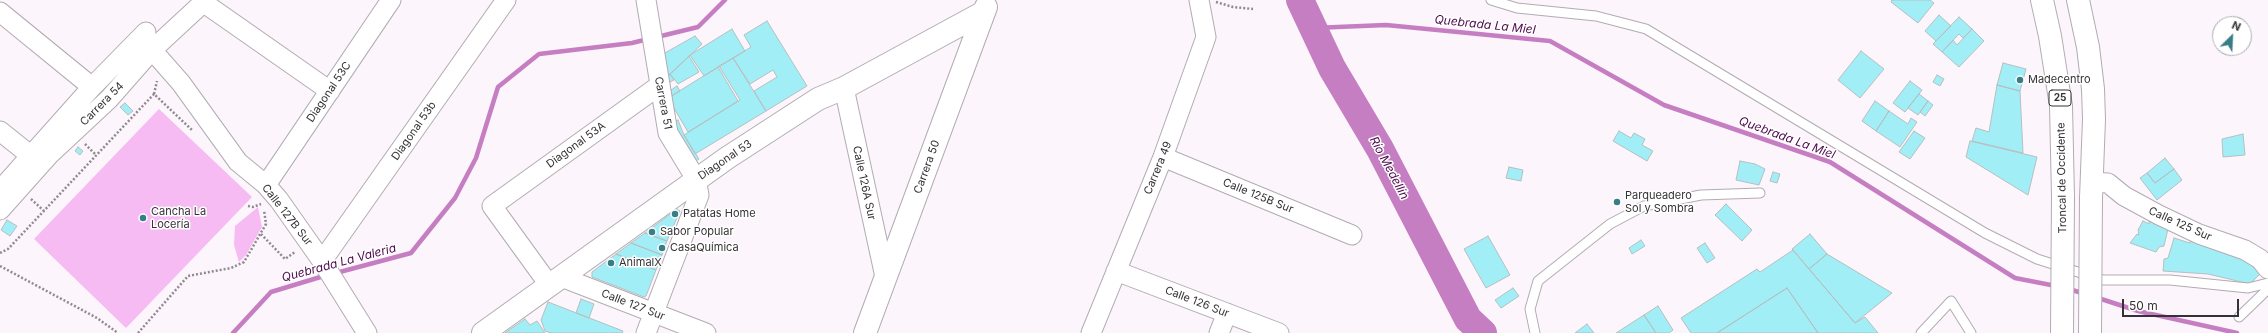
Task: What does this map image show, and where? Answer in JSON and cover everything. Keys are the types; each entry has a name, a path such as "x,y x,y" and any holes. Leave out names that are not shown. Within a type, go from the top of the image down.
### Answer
{"main road":[{"name":"Troncal de Occidente","path":"2042,0 2052,44 2061,106 2063,197 2062,333"},
{"path":"2078,0 2088,48 2093,89 2094,119 2091,190 2090,333"},
{"name":"Diagonal 53","path":"483,333 696,179 818,99 844,88 986,6"},
{"name":"Carrera 50","path":"865,333 986,6"}],"street":[{"name":"Diagonal 53C","path":"264,190 392,0"},
{"name":"Diagonal 53b","path":"324,263 506,0"},
{"name":"Carrera 51","path":"646,0 668,133 696,179 699,195 646,333"},
{"name":"Carrera 49","path":"1091,333 1163,157 1206,37 1198,0"},
{"path":"205,1 330,91"},
{"name":"Carrera 54","path":"0,191 30,155 92,87 149,41 205,1"},
{"path":"0,12 92,87"},
{"name":"Calle 127B Sur","path":"149,41 238,162 264,190 324,263 335,284 366,333"},
{"name":"Carrera 54","path":"0,210 50,154 109,99 149,41"},
{"name":"Diagonal 53A","path":"556,281 492,206 660,85"},
{"name":"Calle 126A Sur","path":"844,88 885,277"},
{"path":"0,131 30,155"},
{"name":"Calle 125B Sur","path":"1163,157 1352,235"},
{"name":"Calle 125 Sur","path":"2091,190 2108,183 2124,196 2159,215 2199,234 2245,250 2260,259 2268,269"},
{"name":"Calle 126 Sur","path":"1116,270 1279,333"},
{"name":"Calle 127 Sur","path":"556,281 653,313 706,333"},
{"path":"1219,333 1226,313"}],"lane":[{"path":"1491,0 1517,8 1596,16 1646,29 1986,233 2037,259 2103,280 2170,280 2248,288 2268,283 2267,290 2239,317"},
{"path":"1536,333 1530,309 1538,281 1610,224 1644,206 1701,195 1760,193"},
{"path":"1921,333 1951,301 1971,333"}],"path":[{"path":"1210,0 1233,7 1253,9"},
{"path":"0,253 8,249 154,94 157,80"},
{"path":"154,94 198,136"},
{"path":"81,140 96,155"},
{"path":"138,333 188,276 231,268 244,262 266,224 263,203 264,190"},
{"path":"27,196 44,211"},
{"path":"248,206 253,208 263,203"},
{"path":"261,234 285,259 299,248"},
{"path":"0,266 97,318 118,333"}],"shaded area":[{"name":"Cancha La Locería","path":"159,109 252,197 126,328 34,239"},
{"path":"258,207 262,227 246,255 239,262 234,245 235,226"}],"building":[{"path":"1892,0 1930,0 1934,3 1918,23 1891,2"},
{"path":"1939,15 1951,26 1936,41 1925,31"},
{"path":"1959,17 1972,29 1963,38 1959,34 1942,52 1933,44"},
{"path":"767,21 807,86 766,111 754,91 777,77 773,70 750,84 733,58 751,47 744,35"},
{"path":"732,29 745,51 704,76 690,55"},
{"path":"1972,29 1984,41 1959,67 1942,52 1953,40 1957,45"},
{"path":"695,36 702,44 665,79 663,54"},
{"path":"1861,51 1884,69 1860,98 1838,80"},
{"path":"689,56 699,72 678,84 670,74"},
{"path":"733,58 766,111 695,154 684,135 740,100 719,66"},
{"path":"2003,63 2026,69 2020,91 1997,85"},
{"path":"718,67 738,101 688,132 668,98"},
{"path":"670,74 674,80 666,84 665,79"},
{"path":"1937,75 1944,79 1940,86 1933,82"},
{"path":"1910,81 1922,90 1905,112 1893,103"},
{"path":"1997,85 2020,91 2023,153 1972,141 1976,128 1989,132"},
{"path":"677,86 680,91 668,98 668,92"},
{"path":"1919,94 1928,101 1918,115 1908,108"},
{"path":"1875,101 1889,111 1876,131 1862,121"},
{"path":"1928,101 1933,105 1925,116 1920,112"},
{"path":"125,103 133,111 128,115 120,107"},
{"path":"1889,111 1908,124 1911,118 1917,122 1900,147 1876,131"},
{"path":"678,120 684,135 699,159 694,162 673,122"},
{"path":"1619,131 1631,138 1634,133 1645,139 1642,145 1653,151 1647,161 1613,141"},
{"path":"1914,131 1925,138 1910,159 1899,152"},
{"path":"2243,134 2245,155 2223,157 2222,139"},
{"path":"1970,141 2037,157 2028,195 1966,157"},
{"path":"78,147 83,151 80,155 75,151"},
{"path":"2165,158 2174,169 2155,183 2147,173"},
{"path":"1740,161 1755,164 1765,169 1759,185 1736,180"},
{"path":"1509,167 1523,170 1521,181 1506,178"},
{"path":"2174,169 2182,180 2157,200 2140,178 2147,173 2155,183"},
{"path":"1773,172 1780,174 1777,183 1770,181"},
{"path":"1726,204 1752,230 1742,241 1715,215"},
{"path":"677,209 680,211 667,241 645,233"},
{"path":"7,220 17,226 10,236 1,230"},
{"path":"2143,221 2149,224 2149,221 2168,229 2164,246 2159,247 2156,252 2130,243 2137,234 2139,235 2138,230"},
{"path":"645,233 667,241 662,255 631,243"},
{"path":"1810,234 1827,254 1809,269 1792,249"},
{"path":"1488,236 1510,275 1486,288 1464,249"},
{"path":"2174,238 2190,243 2191,239 2221,250 2250,263 2260,274 2250,284 2208,274 2163,271 2164,259 2168,258"},
{"path":"1641,240 1645,246 1632,254 1629,248"},
{"path":"631,243 662,255 656,270 616,254"},
{"path":"1705,243 1715,258 1707,263 1697,248"},
{"path":"1793,250 1855,323 1865,317 1878,333 1818,333 1787,288 1717,333 1691,333 1681,318 1757,269 1760,272"},
{"path":"616,254 656,270 646,296 644,297 592,277 592,272"},
{"path":"1827,254 1892,293 1855,323 1809,269"},
{"path":"1513,288 1519,296 1501,308 1495,300"},
{"path":"1787,288 1818,333 1717,333"},
{"path":"581,299 594,304 589,318 576,313"},
{"path":"548,302 623,331 622,333 551,333 545,331 541,320"},
{"path":"1658,306 1673,330 1669,333 1656,333 1644,315"},
{"path":"1644,315 1656,333 1616,333"},
{"path":"525,319 530,325 537,321 545,333 505,333"},
{"path":"1587,324 1594,333 1575,333"}],"waterway":[{"name":"Quebrada La Valeria","path":"657,37 698,27 725,0"},
{"name":"Río Medellín","path":"1300,0 1332,68 1380,149 1468,319 1483,333"},
{"name":"Quebrada La Miel","path":"1313,28 1386,25 1550,41 1664,105 1830,162 2015,278 2056,286"},
{"name":"Quebrada La Valeria","path":"336,273 411,253 455,198 476,158 498,87 539,54 632,43 648,39"},
{"name":"Quebrada La Valeria","path":"233,333 271,292 327,275"},
{"name":"Quebrada La Miel","path":"2069,289 2085,294"},
{"name":"Quebrada La Miel","path":"2095,297 2138,311 2237,333"}],"place":[{"name":"Madecentro","path":"2020,80"},
{"name":"Parqueadero Sol y Sombra","path":"1617,202"},
{"name":"Patatas Home","path":"675,214"},
{"name":"Cancha La Locería","path":"143,218"},
{"name":"Sabor Popular","path":"652,232"},
{"name":"CasaQuímica","path":"662,248"},
{"name":"AnimalX","path":"611,263"}]}
